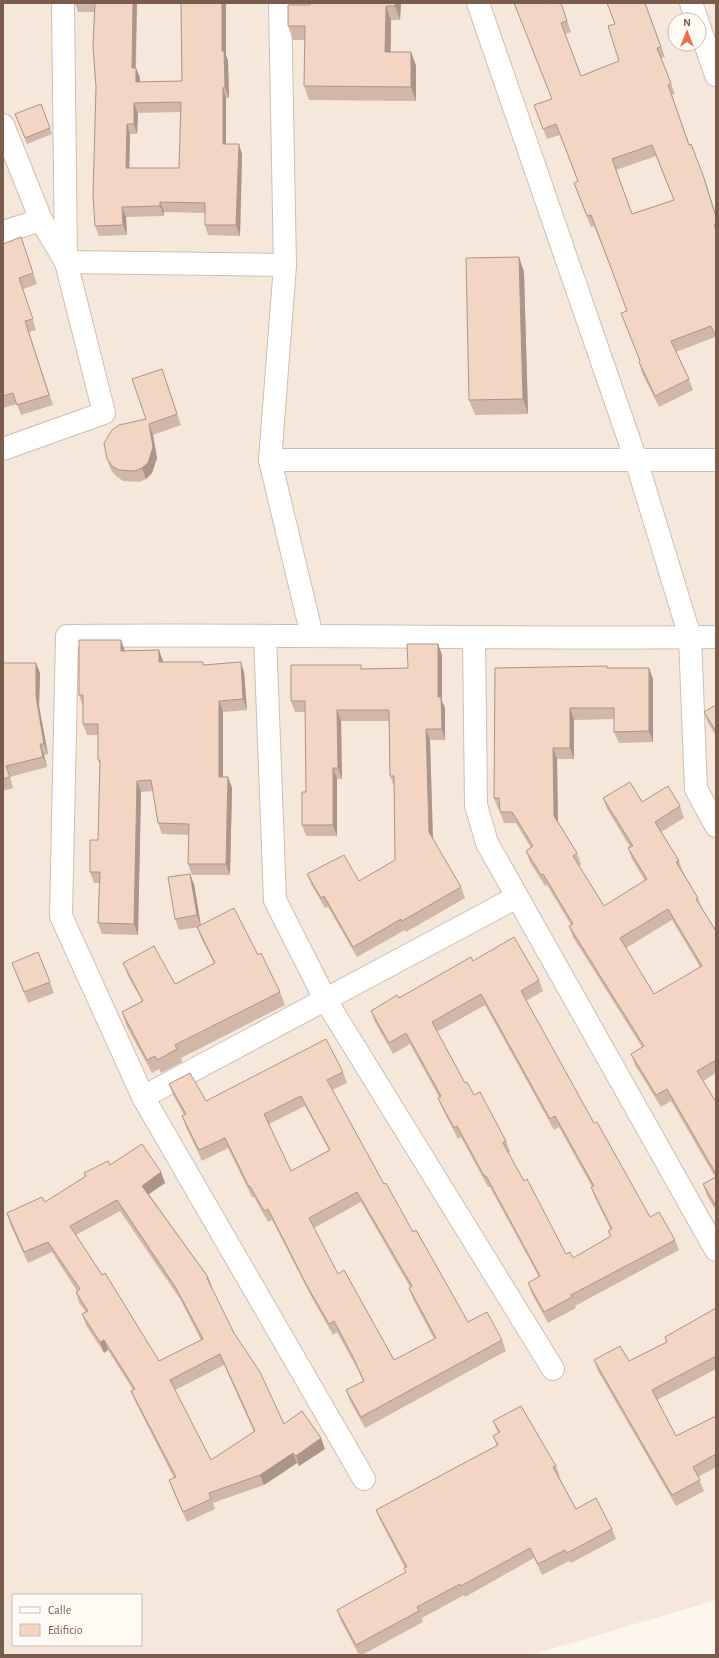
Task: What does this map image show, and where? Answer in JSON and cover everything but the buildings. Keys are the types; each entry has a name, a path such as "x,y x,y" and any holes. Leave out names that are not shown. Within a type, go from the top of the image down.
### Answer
{"street":[{"path":"3,449 104,413 66,262 63,3"},
{"path":"280,3 285,265 270,460 312,636"},
{"path":"478,3 636,460 690,637 696,789 716,826"},
{"path":"707,50 716,76"},
{"path":"3,125 41,220 66,262"},
{"path":"3,232 41,220"},
{"path":"66,262 285,265"},
{"path":"270,460 716,460"},
{"path":"364,1479 143,1097 61,916 67,636 312,636 474,638 716,637"},
{"path":"265,636 275,900 325,999 553,1369"},
{"path":"474,638 476,805 487,842 716,1250"},
{"path":"143,1097 517,897"}],"shaded area":[{"path":"3,3 716,3 716,1600 531,1655 3,1655"}]}
